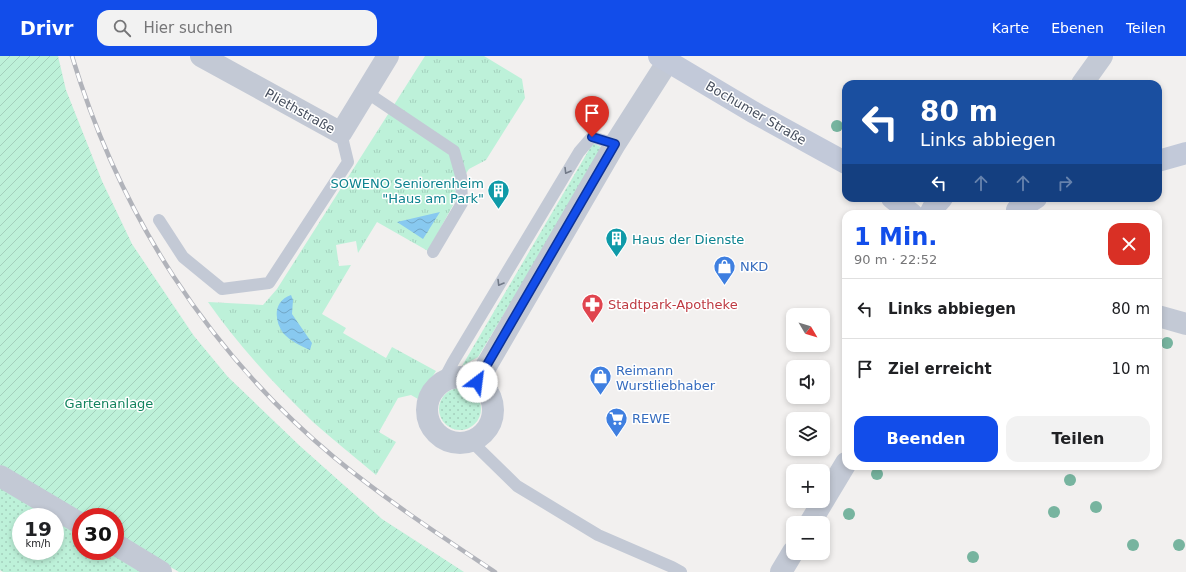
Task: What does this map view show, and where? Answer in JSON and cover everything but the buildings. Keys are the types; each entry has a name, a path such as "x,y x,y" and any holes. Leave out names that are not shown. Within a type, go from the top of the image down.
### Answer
{"street":[{"name":"Pliethstraße","path":"202,56 341,133 366,92 382,58"},
{"path":"1085,80 1102,56"},
{"name":"Bochumer Straße","path":"477,382 663,59 752,112 842,161"},
{"path":"1162,160 1186,153"},
{"path":"897,202 907,210"},
{"path":"932,210 938,202"},
{"path":"1014,207 1026,202"},
{"path":"1162,317 1186,324"},
{"path":"454,377 466,378 477,382 485,389 491,399 493,413 489,424 481,435 471,441 459,443 448,441 438,435 431,427 427,416 428,402 432,392 443,381 454,377"},
{"path":"814,516 842,470"},
{"path":"0,476 72,519"},
{"path":"124,549 161,572"},
{"path":"781,572 788,560"}],"lane":[{"path":"366,92 454,150 461,176 462,203 433,252"},
{"path":"159,220 183,257 222,289 269,283 348,162 341,133"},
{"path":"443,381 457,355 579,152 592,137 615,144"},
{"path":"471,441 517,486 598,535 672,567 680,572"}],"green space":[{"name":"Gartenanlage","path":"0,56 58,56 66,90 102,181 132,244 194,336 228,377 300,446 382,519 464,572 179,572 124,540 124,508 72,509 0,465"},
{"path":"425,56 484,56 522,79 525,98 486,160 469,169 455,190 458,196 428,251 377,222 358,253 356,241 336,245 339,266 351,265 322,314 346,328 343,333 386,358 392,347 436,371 418,399 411,395 398,398 379,432 396,442 376,475 313,422 285,394 244,349 208,302 263,305 277,289"},
{"path":"593,143 601,147 602,152 478,357 462,366"},
{"path":"456,388 464,388 472,391 478,397 481,409 478,421 472,427 464,430 456,430 448,427 442,421 439,413 439,405 442,397 448,391"},
{"path":"0,465 72,509 72,560 124,560 124,557 147,572 3,572 0,570"}],"water":[{"path":"440,212 423,239 397,222"},
{"path":"291,295 293,300 292,314 312,343 310,350 286,336 280,328 277,317 278,306 285,298"}],"railway":[{"path":"72,56 92,115 115,171 143,225 174,277 209,326 247,373 289,417 335,458 394,503 495,572"}],"place":[{"name":"SOWENO Seniorenheim \"Haus am Park\"","path":"499,210"},
{"name":"Haus der Dienste","path":"617,258"},
{"name":"NKD","path":"725,286"},
{"name":"Stadtpark-Apotheke","path":"593,324"},
{"name":"Reimann Wurstliebhaber","path":"600,396"},
{"name":"REWE","path":"617,438"}],"route":[{"path":"477,382 615,144 592,137"}]}
